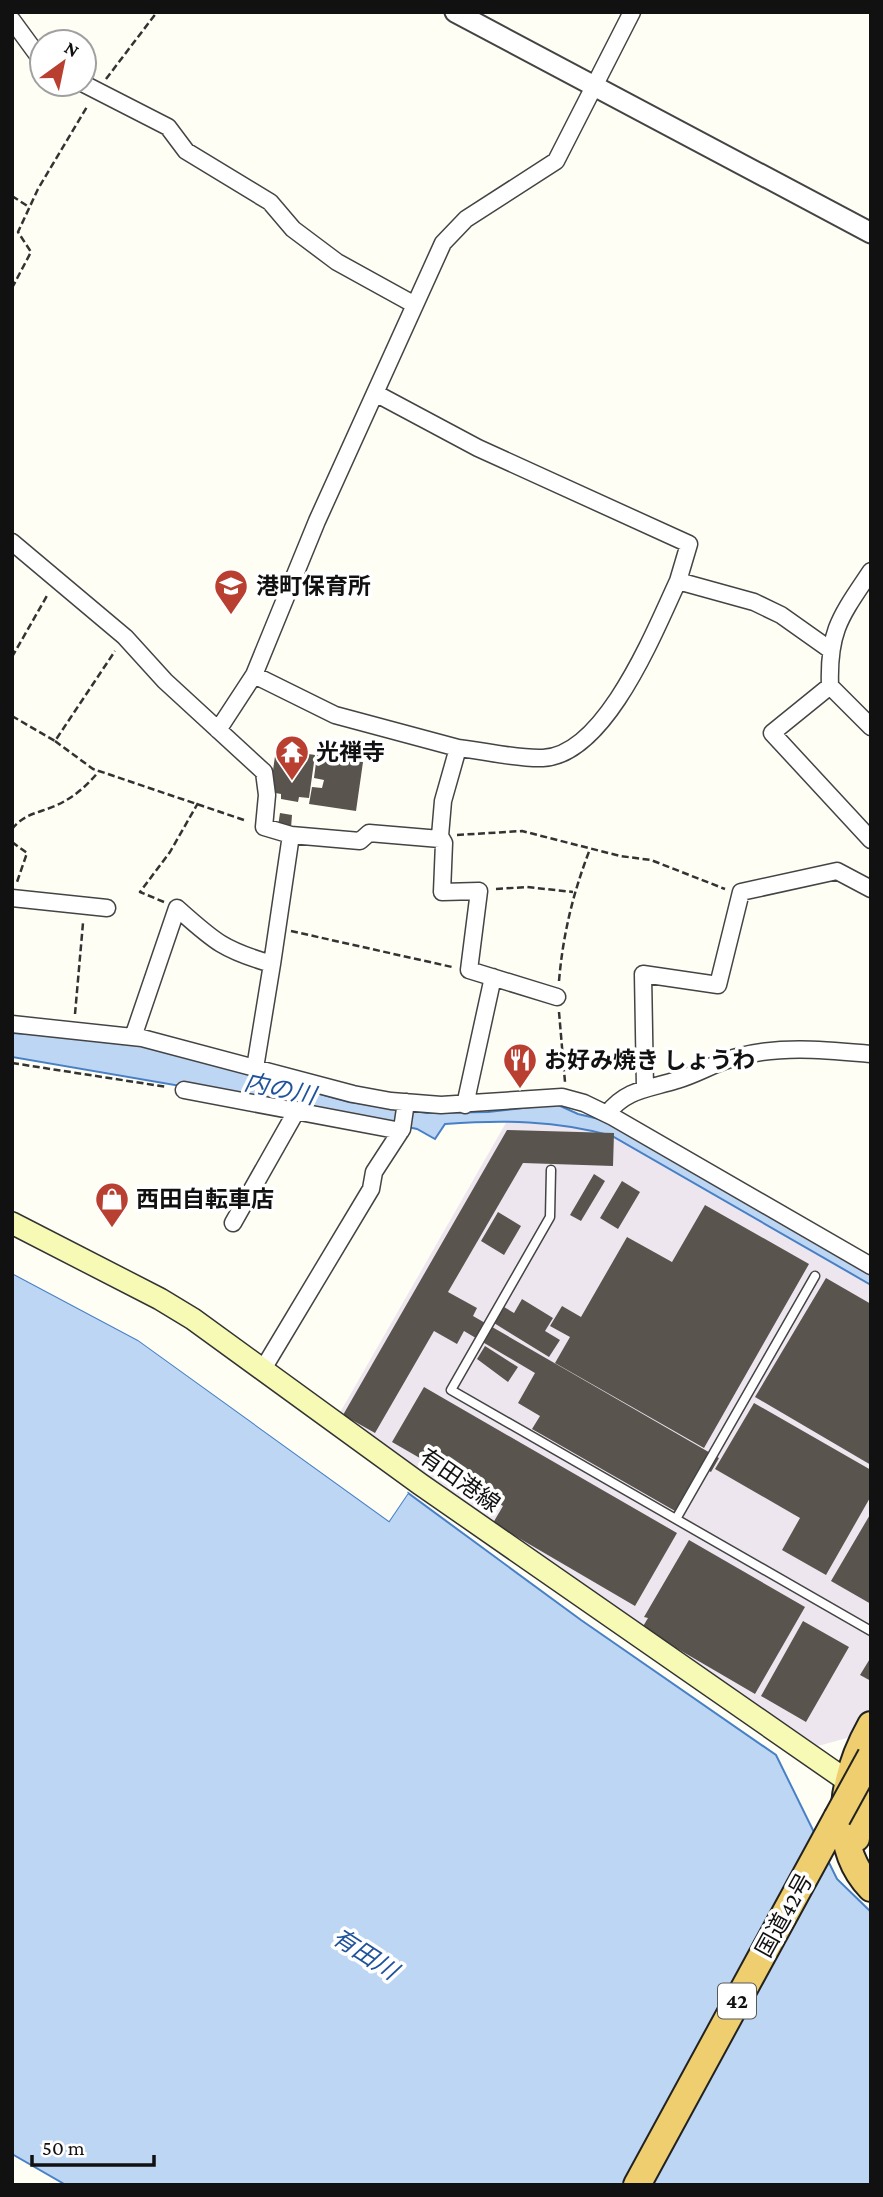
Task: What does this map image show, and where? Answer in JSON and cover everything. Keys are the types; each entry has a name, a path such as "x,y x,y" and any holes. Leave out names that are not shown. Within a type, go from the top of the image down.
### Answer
{"highway":[{"path":"871,1725 856,1754 864,1791 856,1838 871,1881"},
{"name":"国道42号","path":"637,2185 871,1756"},
{"path":"864,1791 845,1812 848,1846 856,1869 871,1888"}],"main road":[{"name":"有田港線","path":"12,1223 160,1299 263,1369 476,1523 864,1791"}],"street":[{"path":"456,12 871,233"},
{"path":"218,730 254,675 285,594 431,265 452,231 466,219 556,161 632,12"},
{"path":"12,20 28,42"},
{"path":"98,91 168,127 186,151 270,202 293,229 337,262 415,305"},
{"path":"254,675 335,715 458,748 544,758 559,754 583,740 617,699 678,581 689,544 478,449 375,393"},
{"path":"12,542 125,637 165,681 264,772 267,795 264,827 291,835 360,841 369,834 440,837"},
{"path":"871,571 842,615 829,649 830,685 871,727"},
{"path":"678,581 754,602 781,615 829,649"},
{"path":"830,685 772,733 871,840"},
{"path":"458,748 443,802 440,837 444,844 442,892 479,891 469,970 558,997"},
{"path":"255,1068 291,835"},
{"path":"645,1088 643,974 718,985 741,892 837,871 871,889"},
{"path":"14,892 107,908"},
{"path":"133,1037 177,908 214,942 235,953 272,964"},
{"path":"466,1105 493,977"},
{"path":"12,1024 133,1037 353,1094 406,1105 466,1105 566,1098 607,1114 871,1266"},
{"path":"607,1114 620,1099 645,1088 676,1081 722,1062 758,1052 789,1050 871,1054"},
{"path":"184,1090 401,1130"},
{"path":"263,1369 371,1189 374,1172 401,1130 406,1105"},
{"path":"233,1223 297,1110"}],"lane":[{"path":"551,1170 550,1217 451,1390 871,1631"},
{"path":"676,1519 815,1276"}],"path":[{"path":"98,78 157,12"},
{"path":"12,288 31,252 18,232 84,98"},
{"path":"12,197 29,206"},
{"path":"12,657 57,579"},
{"path":"55,741 125,637"},
{"path":"12,716 99,771 264,827"},
{"path":"12,829 24,816 58,805 77,794 99,771"},
{"path":"177,908 140,892 170,852 198,803"},
{"path":"440,837 522,831 590,849 650,860 698,880 741,892"},
{"path":"12,842 27,853 14,892"},
{"path":"566,1098 558,997 563,937 573,892 590,849"},
{"path":"479,891 527,887 573,892"},
{"path":"75,1030 78,955 85,906"},
{"path":"278,928 469,970"},
{"path":"12,1063 184,1090"}],"shaded area":[{"path":"507,1121 576,1126 612,1136 871,1285 871,1708 857,1731 847,1738 818,1746 645,1633 338,1416"}],"water":[{"name":"内の川","path":"12,1033 84,1037 137,1044 349,1102 427,1113 488,1112 556,1104 578,1114 612,1122 871,1270 871,1285 612,1136 550,1124 487,1122 445,1124 435,1139 417,1129 367,1118 12,1057"},
{"name":"有田川","path":"12,1273 138,1340 389,1521 408,1493 581,1620 776,1755 837,1879 871,1912 871,2185 66,2185 12,2154"}],"pier":[{"path":"12,1270 140,1337 388,1516 405,1491 408,1493 389,1521 138,1340 12,1273"}],"building":[{"path":"276,749 315,755 309,798 299,797 298,802 281,799 281,794 270,792"},
{"path":"317,755 363,762 356,811 309,804 312,787 322,788 324,780 314,778"},
{"path":"280,813 292,815 291,828 278,826"},
{"path":"507,1130 614,1133 613,1166 523,1163 448,1292 477,1308 473,1316 719,1458 711,1472 701,1467 675,1511 532,1429 540,1416 518,1403 535,1373 464,1331 457,1344 434,1331 375,1433 343,1415"},
{"path":"594,1174 605,1181 581,1221 570,1215"},
{"path":"622,1181 640,1192 618,1229 600,1218"},
{"path":"705,1205 809,1264 704,1448 555,1363 570,1337 550,1326 562,1306 581,1317 627,1237 672,1262"},
{"path":"498,1212 521,1226 504,1255 481,1241"},
{"path":"826,1278 871,1304 871,1465 755,1397"},
{"path":"522,1299 553,1318 545,1331 560,1340 549,1357 494,1323 504,1307 514,1313"},
{"path":"485,1346 518,1367 508,1382 477,1359"},
{"path":"424,1387 677,1533 635,1606 493,1523 503,1506 392,1442"},
{"path":"754,1403 871,1470 871,1496 826,1575 782,1550 800,1518 715,1469"},
{"path":"871,1513 871,1604 831,1581"},
{"path":"689,1540 805,1607 755,1694 642,1628 648,1618 644,1617"},
{"path":"803,1621 849,1647 806,1722 761,1696"},
{"path":"871,1657 871,1681 860,1675"}],"place":[{"name":"港町保育所","path":"231,616"},
{"name":"光禅寺","path":"292,782"},
{"name":"お好み焼き しょうわ","path":"520,1090"},
{"name":"西田自転車店","path":"112,1229"}]}
